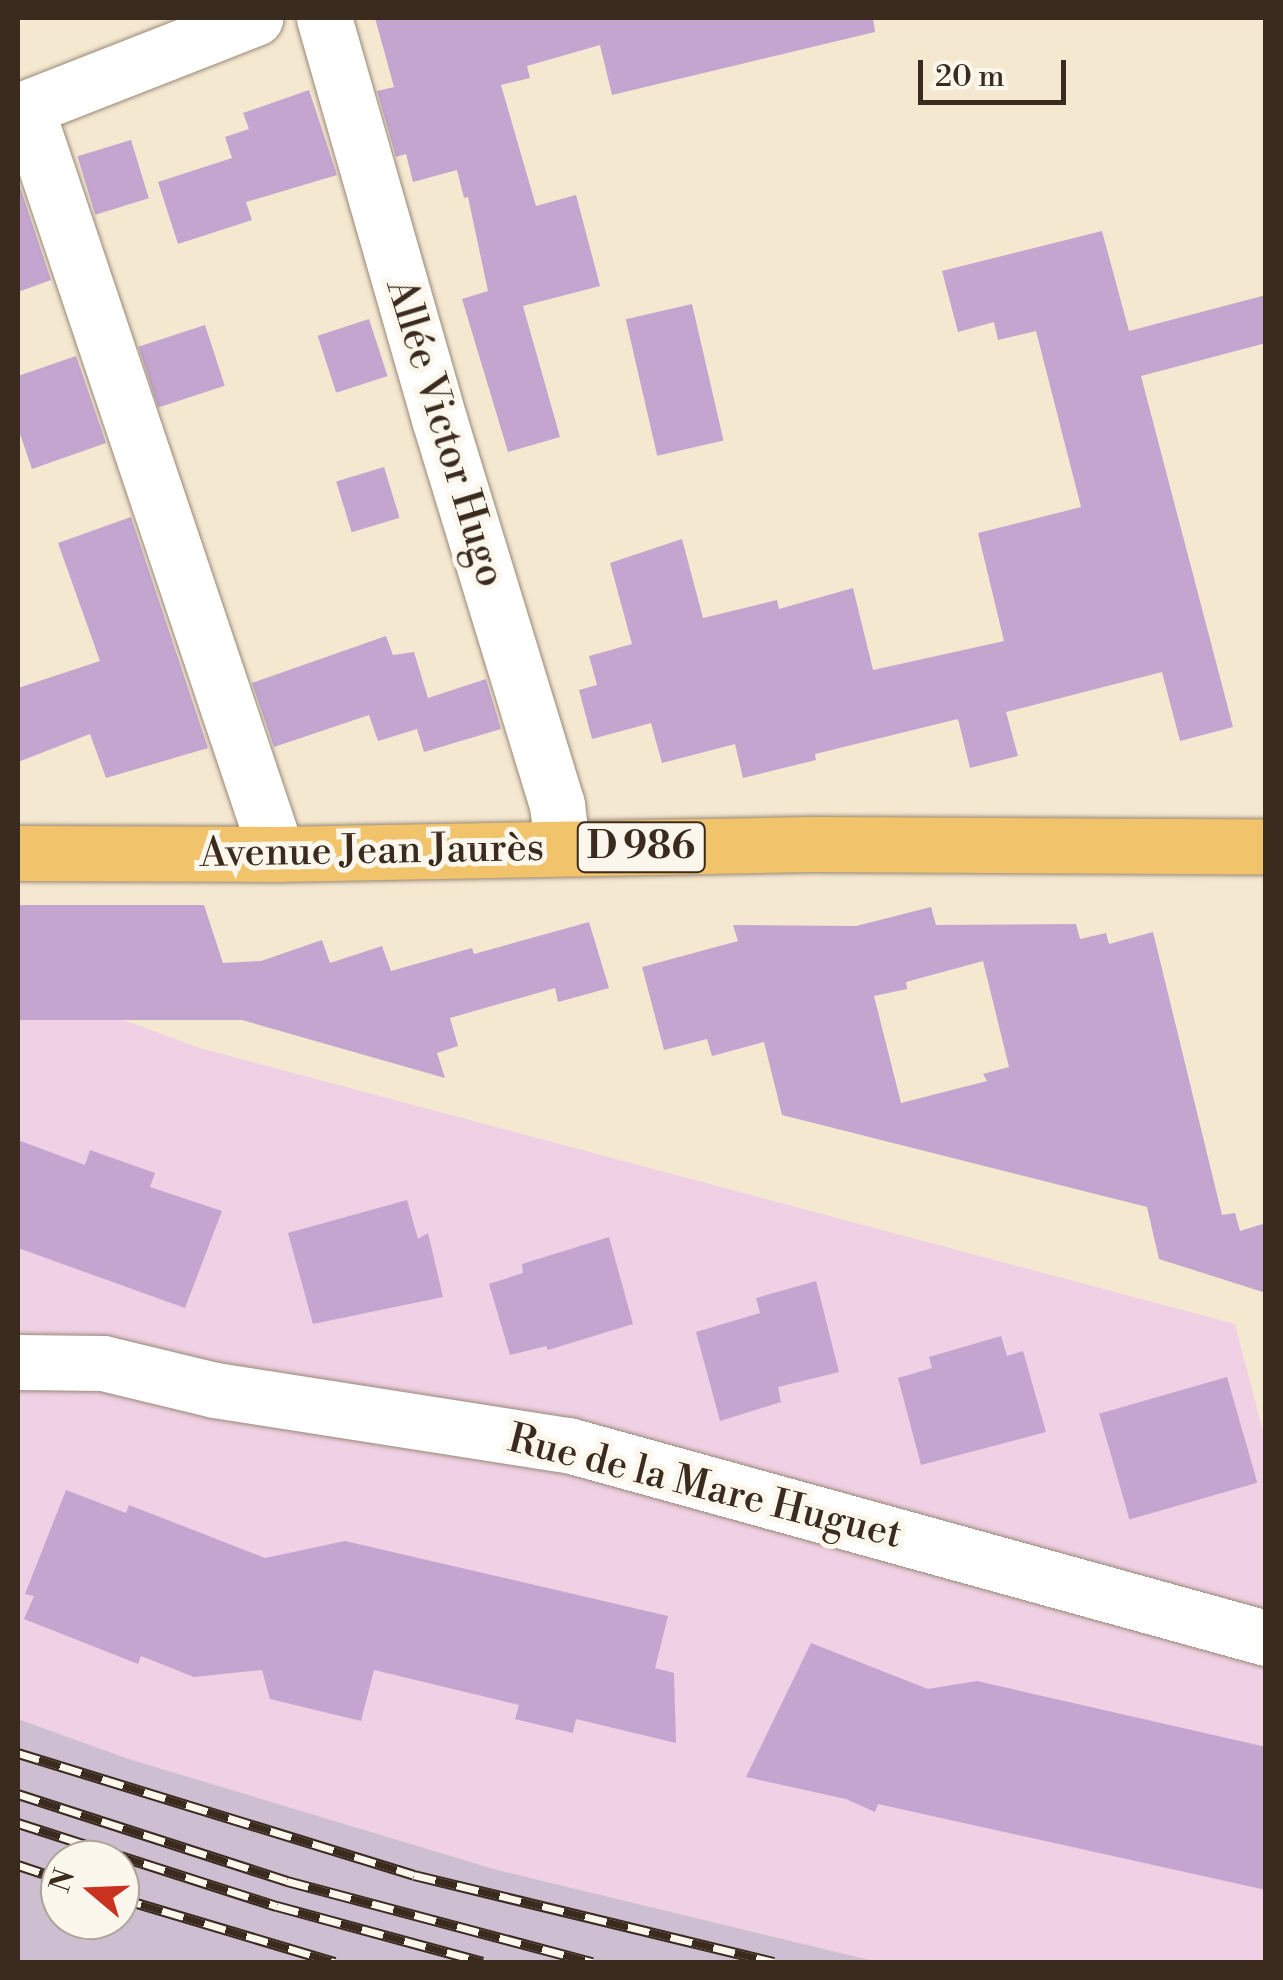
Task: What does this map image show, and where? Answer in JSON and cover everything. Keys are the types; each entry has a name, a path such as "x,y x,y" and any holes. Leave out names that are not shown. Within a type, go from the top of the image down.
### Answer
{"main road":[{"name":"Avenue Jean Jaurès","path":"18,853 1266,846"}],"street":[{"path":"255,18 22,110 277,854"},
{"name":"Allée Victor Hugo","path":"324,18 439,419 557,804 562,848"},
{"name":"Rue de la Mare Huguet","path":"18,1362 103,1363 215,1390 568,1444 1266,1638"}],"shaded area":[{"path":"18,982 203,1049 1235,1324 1265,1439 1265,1962 878,1962 494,1869 129,1759 18,1719"},
{"path":"18,1719 129,1759 494,1869 878,1962 18,1962"}],"building":[{"path":"375,18 873,18 875,32 612,95 600,45 527,66 530,78 501,85 536,206 576,195 600,286 523,306 560,437 508,452 462,299 488,291 468,197 464,198 457,170 413,182 406,154 396,157 377,91 394,87"},
{"path":"309,90 337,175 246,202 252,220 178,244 158,182 232,158 225,137 249,129 243,113"},
{"path":"131,140 149,198 95,215 77,156"},
{"path":"18,181 51,280 18,292"},
{"path":"1102,231 1129,331 1266,295 1266,343 1141,376 1233,727 1180,741 1162,672 1006,712 1018,756 970,768 958,719 815,754 816,760 743,778 735,744 662,763 651,723 592,739 579,690 597,685 589,656 632,644 610,563 682,539 703,618 777,600 779,609 853,588 873,670 1004,641 978,533 1081,507 1036,331 998,340 994,322 958,332 942,271"},
{"path":"692,304 723,440 657,456 626,319"},
{"path":"369,319 388,376 336,393 318,336"},
{"path":"205,325 225,386 158,407 138,347"},
{"path":"76,356 106,443 32,469 18,428 18,376"},
{"path":"384,467 399,518 352,532 336,482"},
{"path":"131,517 208,748 106,778 90,734 18,762 18,688 100,661 58,543"},
{"path":"386,636 393,655 414,652 428,698 486,679 501,729 424,752 417,729 378,741 369,715 274,747 252,683"},
{"path":"18,905 204,905 223,963 261,961 322,940 330,963 382,946 391,971 472,948 474,954 589,922 609,988 558,1002 555,988 450,1018 458,1046 437,1053 445,1078 242,1020 18,1020"},
{"path":"931,907 936,925 1076,924 1080,939 1106,933 1109,944 1153,932 1222,1215 1235,1213 1240,1231 1266,1223 1266,1293 1159,1259 1147,1207 782,1115 764,1042 712,1056 707,1039 664,1050 642,967 738,941 733,925 856,926","holes":["983,961 1009,1067 983,1074 987,1081 901,1103 874,996 907,989 906,982"]},
{"path":"18,1140 85,1165 90,1150 155,1173 150,1187 222,1211 185,1308 18,1248"},
{"path":"407,1200 418,1239 428,1233 443,1297 313,1324 288,1233"},
{"path":"609,1237 633,1324 548,1350 546,1346 510,1355 489,1284 523,1273 522,1264"},
{"path":"816,1281 839,1372 778,1387 781,1402 720,1421 696,1332 760,1313 756,1298"},
{"path":"1001,1336 1007,1356 1023,1351 1046,1432 921,1465 898,1378 932,1368 929,1357"},
{"path":"1227,1377 1257,1483 1129,1519 1099,1414"},
{"path":"66,1490 126,1513 129,1505 265,1558 345,1541 668,1616 655,1668 674,1673 676,1743 576,1719 573,1733 515,1719 519,1705 374,1670 361,1721 270,1699 262,1670 194,1677 141,1656 138,1664 24,1619 34,1596 25,1594"},
{"path":"811,1643 928,1689 977,1681 1266,1747 1266,1890 878,1804 875,1812 846,1799 746,1777"}],"railway":[{"path":"18,1753 414,1875 774,1962"},
{"path":"18,1794 287,1881 592,1962"},
{"path":"18,1823 277,1906 483,1962"},
{"path":"18,1865 40,1872"},
{"path":"140,1904 335,1962"}]}
